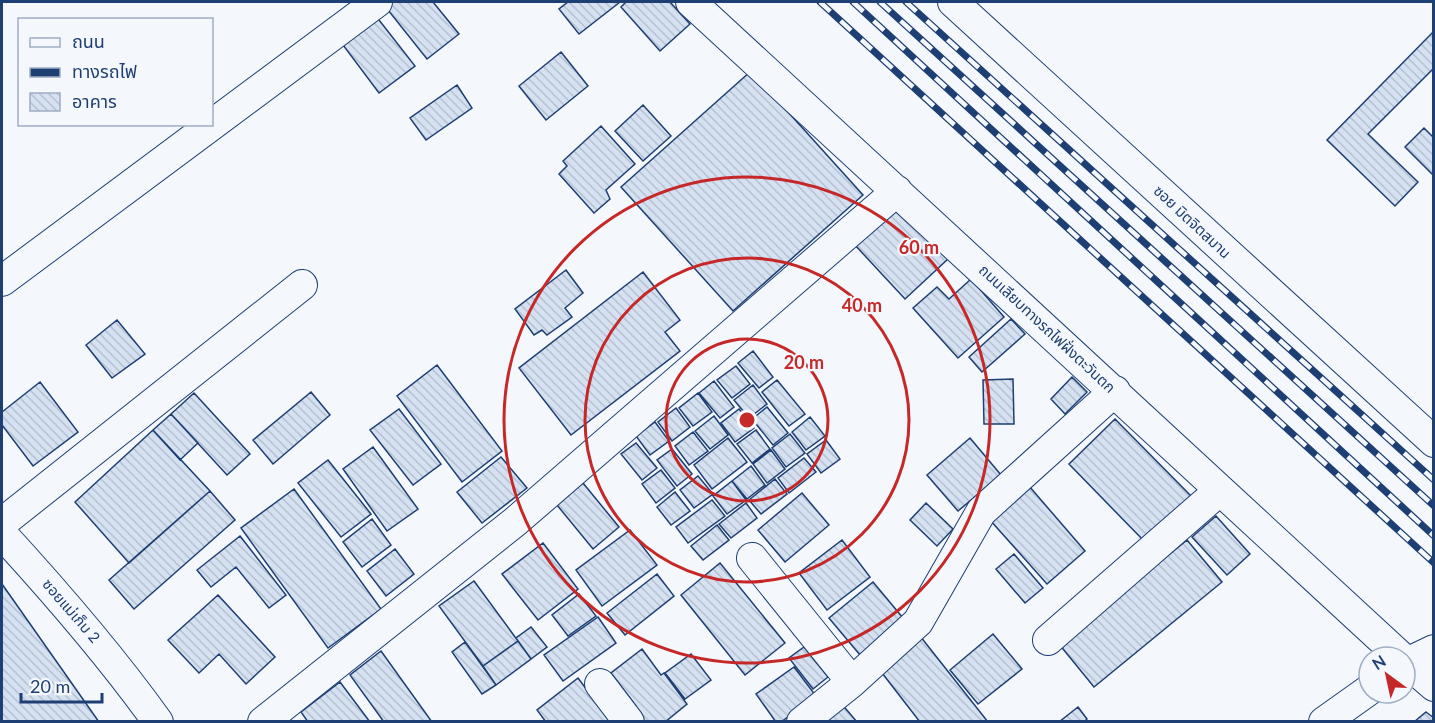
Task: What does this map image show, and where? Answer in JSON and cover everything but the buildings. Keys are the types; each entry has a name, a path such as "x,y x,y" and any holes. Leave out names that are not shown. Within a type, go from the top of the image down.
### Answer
{"street":[{"path":"213,124 378,2"},
{"name":"ถนนเลียบทางรถไฟฝั่งตะวันตก","path":"691,2 1387,645"},
{"name":"ซอย มิตจิตสมาน","path":"953,2 1434,442"},
{"path":"2,281 211,126"},
{"path":"263,722 516,521 897,190"},
{"path":"2,523 302,285"},
{"path":"802,722 852,682 918,622 981,512 1115,392"},
{"path":"1048,640 1220,491"},
{"name":"ซอยแม่เก็บ 2","path":"2,534 63,600 124,673 158,722"},
{"path":"752,558 852,682"},
{"path":"1417,656 1434,650"},
{"name":"ถนนเลียบทางรถไฟฝั่งตะวันตก","path":"1417,672 1434,686"},
{"path":"600,684 629,722"},
{"path":"1324,722 1357,699"}],"railway":[{"path":"820,2 1434,563"},
{"path":"853,2 1434,536"},
{"path":"880,2 1434,506"},
{"path":"906,2 1434,480"}]}
